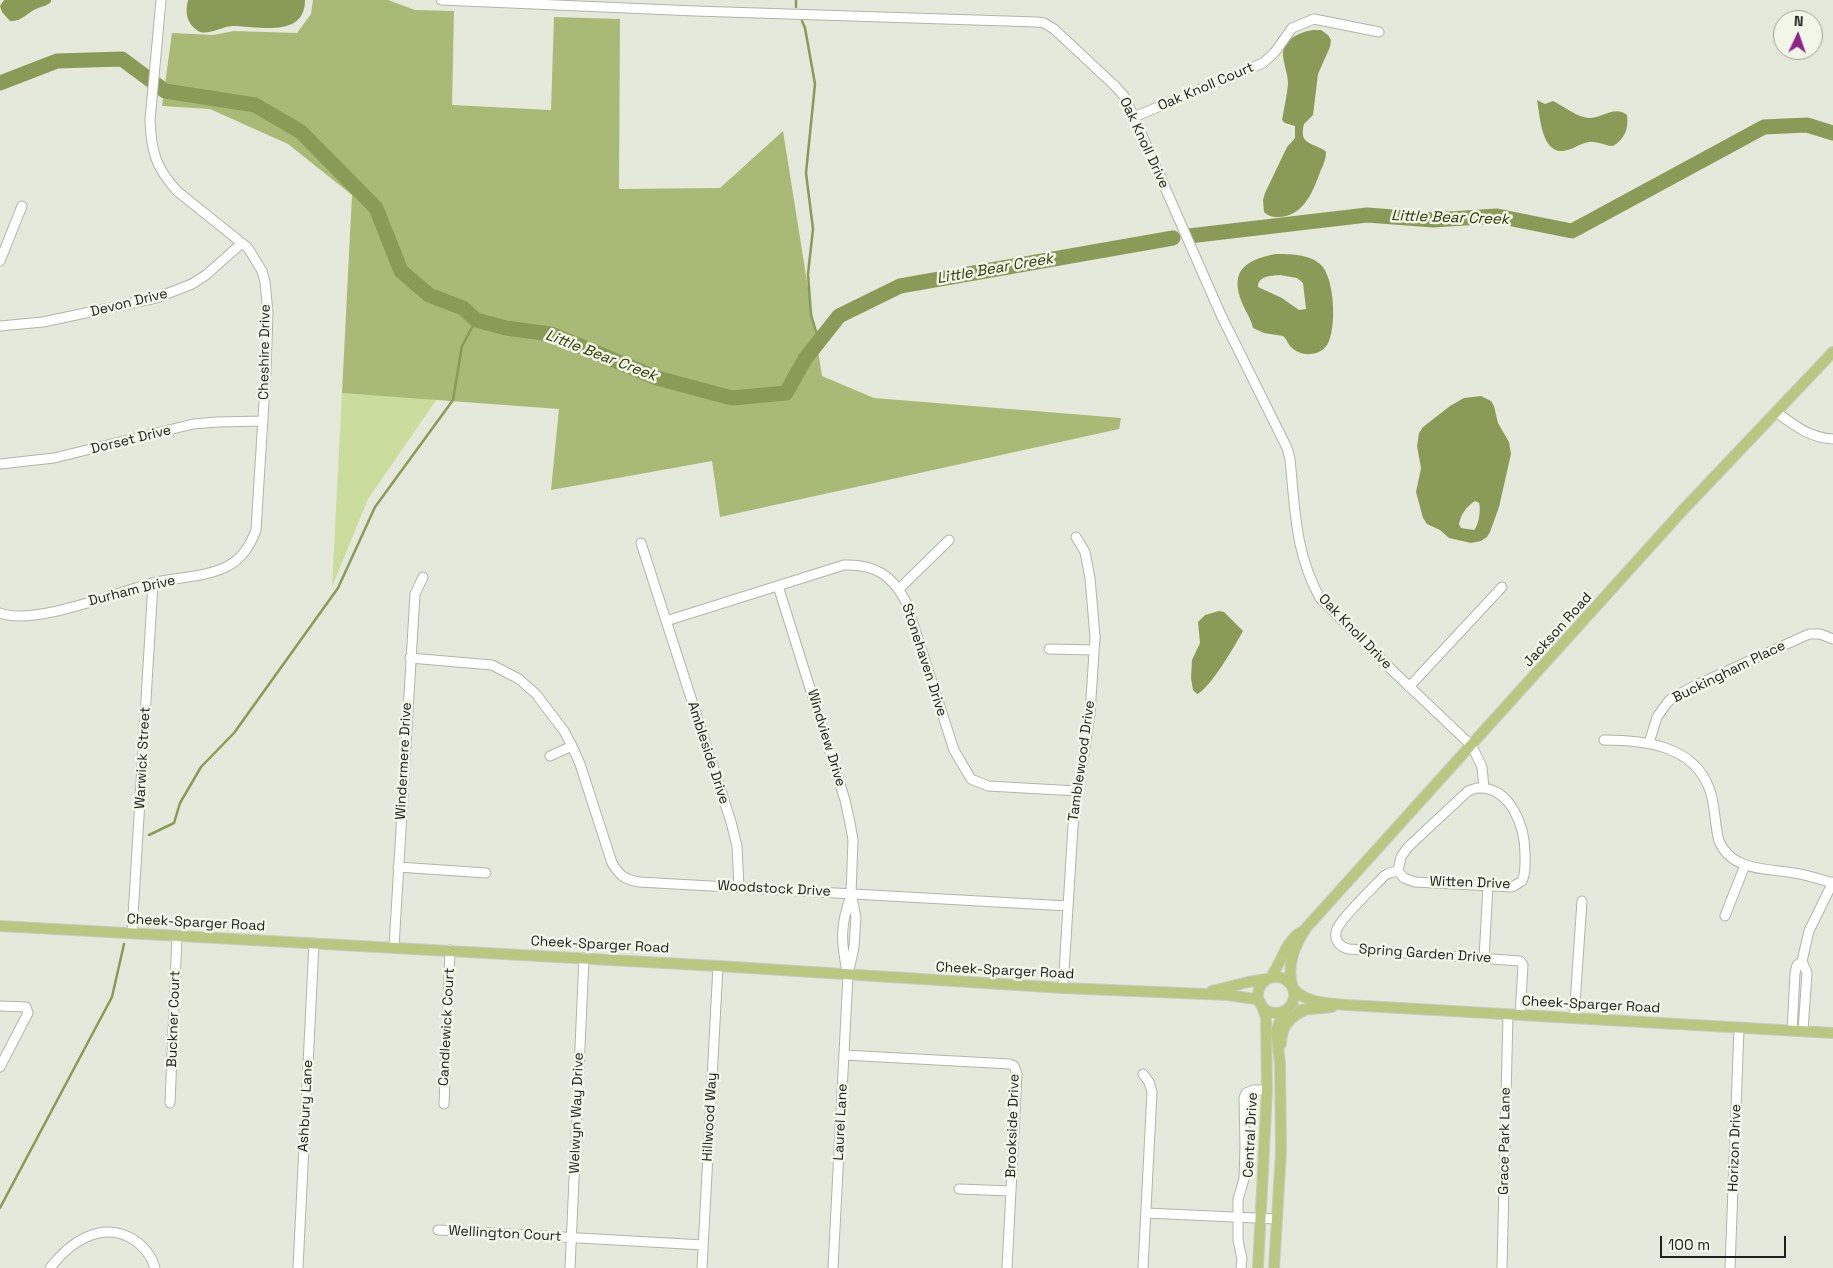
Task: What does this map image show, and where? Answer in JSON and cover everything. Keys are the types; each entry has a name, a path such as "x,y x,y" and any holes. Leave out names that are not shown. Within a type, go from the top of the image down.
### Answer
{"main road":[{"name":"Jackson Road","path":"1292,986 1289,974 1291,960 1297,942 1306,928 1683,510 1833,352"},
{"name":"Cheek-Sparger Road","path":"0,926 450,950 1063,988 1243,997 1255,998 1260,1003"},
{"name":"Jackson Road","path":"1268,979 1280,963 1287,944 1306,928"},
{"path":"1280,977 1292,986 1294,993 1292,1003 1284,1011 1268,1011 1260,1003 1258,997 1260,987 1268,979 1280,977"},
{"name":"Cheek-Sparger Road","path":"1199,995 1248,982 1268,979"},
{"name":"Cheek-Sparger Road","path":"1292,986 1305,999 1348,1005 1833,1033"},
{"name":"Central Drive","path":"1258,1268 1267,1090 1266,1017 1260,1003"},
{"name":"Cheek-Sparger Road","path":"1284,1011 1348,1005"},
{"path":"1280,1062 1281,1040 1284,1029 1294,1015 1305,1010"},
{"name":"Central Drive","path":"1274,1268 1280,1152 1280,1062 1276,1031 1284,1011"}],"street":[{"name":"Cheshire Drive","path":"161,0 150,120 156,162 167,181 188,202 248,248 262,271 267,296 268,322 259,504 256,530 252,541"},
{"name":"Oak Knoll Drive","path":"441,0 636,4 1044,24 1064,36 1124,96 1221,315 1287,448 1290,459 1300,550 1320,598 1409,687 1472,746"},
{"name":"Oak Knoll Court","path":"1134,117 1263,63 1275,52 1292,28 1306,21 1314,19 1380,32"},
{"path":"0,262 22,206"},
{"name":"Devon Drive","path":"0,326 43,322 156,298 192,284 222,262 242,243"},
{"path":"1776,412 1812,435 1833,439"},
{"name":"Dorset Drive","path":"0,464 54,458 193,424 263,422"},
{"name":"Tamblewood Drive","path":"1063,988 1072,826 1090,714 1094,650 1094,612 1090,578 1085,552 1076,537"},
{"path":"899,589 949,540"},
{"name":"Durham Drive","path":"0,613 15,616 57,611 154,583 193,576 226,567 248,549 252,541"},
{"name":"Ambleside Drive","path":"641,543 737,846 739,887"},
{"name":"Stonehaven Drive","path":"666,621 844,565 866,566 889,578 899,589 906,602 954,750 972,779 988,786 1077,791"},
{"name":"Windermere Drive","path":"394,947 414,594 423,577"},
{"name":"Warwick Street","path":"132,933 154,583"},
{"name":"Windview Drive","path":"778,586 845,800 853,840 851,894 856,917 854,947 848,975"},
{"path":"1409,687 1502,587"},
{"name":"Buckingham Place","path":"1649,743 1658,717 1672,698 1694,686 1809,634 1820,634 1833,639"},
{"path":"1049,649 1094,650"},
{"name":"Woodstock Drive","path":"410,658 492,665 519,679 536,694 564,731 572,746 580,764 612,863 617,871 626,879 639,882 1068,906"},
{"path":"1604,740 1627,740 1649,743 1684,756 1698,769 1709,787 1721,847 1732,857 1745,865 1758,869 1794,872 1833,882 1809,931 1802,961 1797,965 1795,972 1792,1031"},
{"path":"550,756 572,746"},
{"path":"1398,871 1401,857 1408,848 1468,791 1484,788 1479,757 1472,746"},
{"name":"Witten Drive","path":"1398,871 1404,878 1415,882 1512,886 1522,881 1525,871 1525,844 1522,826 1510,805 1498,792 1484,788"},
{"path":"1726,916 1745,865"},
{"path":"398,867 486,873"},
{"name":"Spring Garden Drive","path":"1398,871 1384,876 1338,926 1336,937 1339,945 1348,949 1517,960 1522,962 1520,1015"},
{"path":"1484,958 1488,886"},
{"path":"1574,1018 1582,901"},
{"name":"Buckner Court","path":"170,1103 177,936"},
{"name":"Ashbury Lane","path":"298,1268 314,943"},
{"name":"Candlewick Court","path":"444,1104 450,950"},
{"name":"Welwyn Way Drive","path":"570,1268 584,958"},
{"path":"1802,961 1807,973 1803,1031"},
{"name":"Hillwood Way","path":"702,1268 718,966"},
{"name":"Laurel Lane","path":"833,1268 848,975"},
{"path":"0,1006 26,1007 28,1009 28,1013 0,1067"},
{"name":"Grace Park Lane","path":"1502,1268 1508,1014"},
{"name":"Horizon Drive","path":"1730,1268 1739,1028"},
{"name":"Brookside Drive","path":"844,1055 1010,1064 1014,1066 1017,1074 1007,1268"},
{"path":"1143,1074 1150,1082 1152,1092 1143,1268"},
{"path":"1241,1268 1242,1259 1238,1240 1238,1198 1244,1179 1244,1098 1246,1093 1253,1090 1267,1090"},
{"path":"959,1189 1011,1191"},
{"path":"1146,1213 1277,1219"},
{"name":"Wellington Court","path":"438,1230 703,1245"},
{"path":"50,1268 78,1242 89,1235 104,1231 125,1235 138,1242 147,1250 155,1268"}],"shaded area":[{"path":"4,0 51,0 51,2 21,19 10,21 2,12 0,6"},
{"path":"188,0 305,0 303,12 297,21 288,25 278,28 232,26 210,32 202,32 194,28 189,21 187,13"},
{"path":"313,0 388,0 415,10 454,11 452,105 551,110 554,17 620,19 619,189 720,188 783,131 822,376 874,398 1121,418 1119,429 720,517 712,461 551,490 559,409 342,393 352,195 288,144 210,109 162,106 172,33 213,35 234,31 297,33 311,14"},
{"path":"1313,30 1321,30 1331,40 1330,47 1318,74 1313,115 1304,124 1303,135 1307,142 1326,152 1324,164 1313,190 1300,209 1286,216 1272,216 1264,212 1263,200 1265,193 1287,147 1295,138 1295,126 1282,120 1288,84 1283,50 1292,38"},
{"path":"1537,100 1545,104 1553,101 1575,114 1589,118 1618,111 1622,112 1627,115 1625,133 1621,140 1613,146 1589,142 1563,151 1556,150 1546,140"},
{"path":"1275,254 1305,256 1320,264 1325,270 1329,280 1333,303 1332,328 1327,345 1317,353 1301,353 1291,347 1283,336 1264,333 1253,328 1238,292 1239,275 1248,263","holes":["1280,275 1297,278 1303,283 1306,309 1299,310 1282,298 1258,287 1260,281 1269,276"]},
{"path":"342,393 437,399 368,499 332,587"},
{"path":"1481,396 1491,401 1498,423 1509,442 1511,454 1499,507 1490,532 1481,541 1471,543 1449,538 1440,530 1427,524 1423,518 1416,492 1421,468 1417,446 1419,433 1423,427 1450,406 1464,398","holes":["1475,501 1479,503 1480,509 1476,528 1474,530 1461,528 1459,524 1464,511"]},
{"path":"1219,611 1224,612 1243,631 1215,676 1197,694 1193,690 1191,678 1192,660 1200,643 1198,622 1205,615"}],"waterway":[{"path":"796,0 796,7"},
{"path":"802,21 805,28 815,84 806,173 813,229 808,274 811,315 819,341"},
{"name":"Little Bear Creek","path":"0,83 57,61 122,59 165,91 255,105 301,132 376,208 401,271 429,295 463,308 476,320 506,328 551,334 657,378 732,398 786,393 805,359 839,316 900,286 1173,238"},
{"name":"Little Bear Creek","path":"1189,236 1367,215 1433,220 1497,216 1572,231 1764,127 1807,125 1833,133"},
{"path":"149,835 174,823 180,803 201,767 234,733 338,588 375,507 453,400 462,346 476,320"},
{"path":"0,1208 112,997 124,944"}]}
